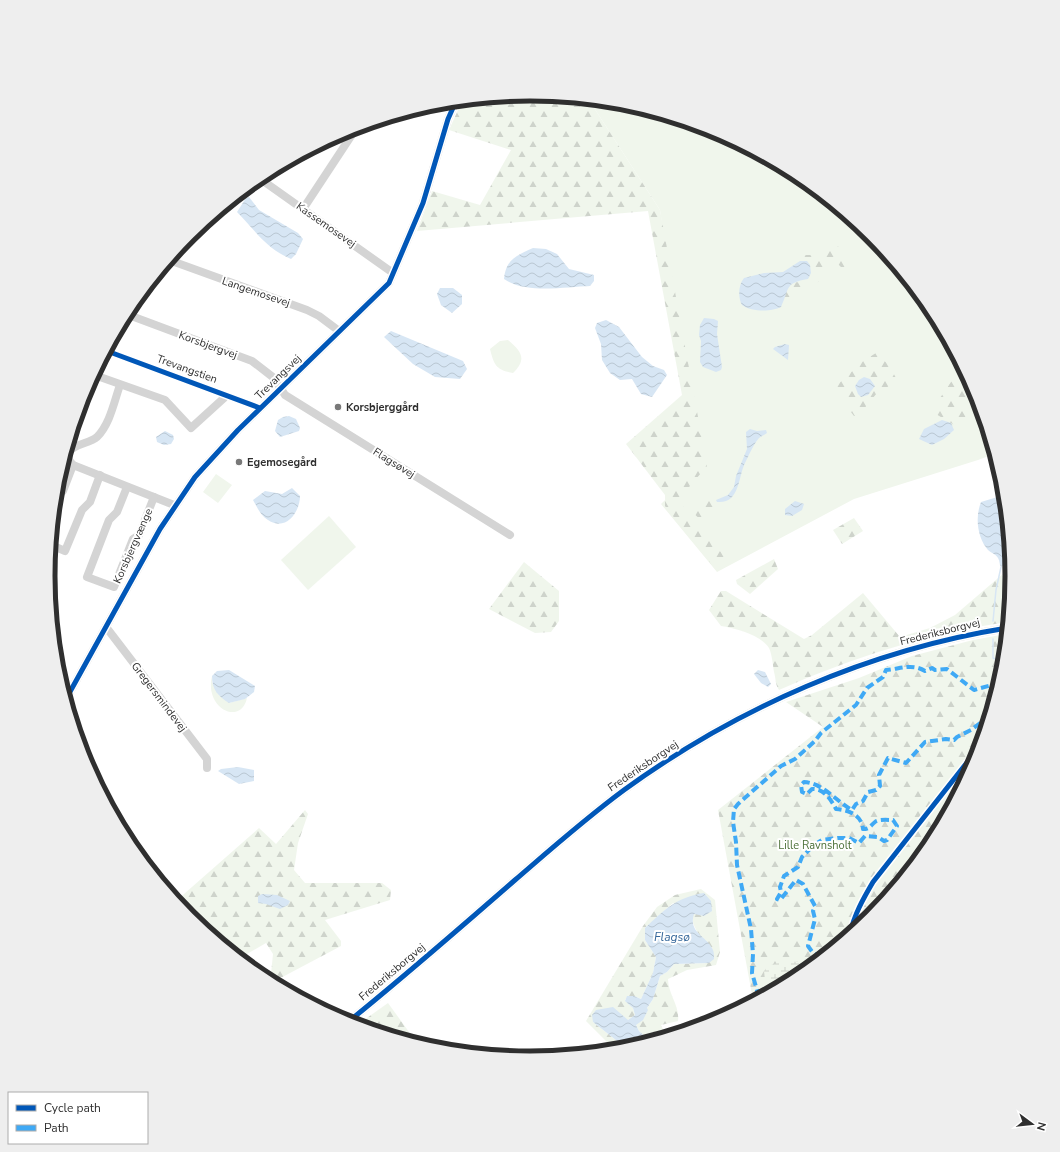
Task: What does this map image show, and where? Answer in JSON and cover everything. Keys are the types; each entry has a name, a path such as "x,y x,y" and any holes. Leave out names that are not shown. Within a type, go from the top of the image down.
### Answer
{"street":[{"name":"Trevangsvej","path":"70,693 174,506 194,477 216,452 384,289 393,273 423,203 448,119 453,107"},
{"path":"303,209 351,136"},
{"name":"Kassemosevej","path":"265,182 393,273"},
{"name":"Langemosevej","path":"174,262 307,310 319,316 339,331"},
{"name":"Korsbjergvej","path":"132,316 252,361 266,371 281,388"},
{"path":"99,378 165,400 191,428 224,398"},
{"path":"73,447 96,438 103,429 120,385"},
{"name":"Flagsøvej","path":"281,388 285,395 510,535"},
{"path":"63,488 73,465 69,460"},
{"name":"Korsbjergvænge","path":"73,465 174,506"},
{"path":"56,547 65,551 82,510 90,502 100,475"},
{"name":"Korsbjergvænge","path":"128,487 117,512 109,520 87,577 114,587 133,539 139,535 154,497"},
{"name":"Gregersmindevej","path":"106,627 207,759 207,768"},
{"name":"Frederiksborgvej","path":"354,1017 580,824 663,763 714,731 763,706 818,682 878,659 927,645 1002,629"}],"green space":[{"path":"530,101 592,105 660,210 707,466 678,500 726,558 716,570 665,506 665,495 626,444 682,395 648,211 417,231 432,191 480,205 511,150 449,130 460,106 499,102"},
{"path":"592,105 653,117 712,137 768,165 794,181 843,219 866,240 887,263 925,312 941,338 969,394 980,423 990,456 854,499 717,572 661,504 702,464 687,393 660,210"},
{"path":"229,209 227,214 206,229"},
{"path":"835,237 837,245 849,261 843,269 837,263 817,283 789,306 784,300 790,285 795,282 809,282 814,273 813,262 800,261 799,255 815,255"},
{"path":"508,340 517,348 521,356 520,364 513,373 503,370 497,366 490,349 500,341"},
{"path":"876,353 889,365 896,378 889,386 877,393 858,416 854,416 844,403 841,391 837,388 837,385 863,361","holes":["861,378 874,389 868,395 859,396 856,384"]},
{"path":"960,374 971,400 964,408 967,423 959,428 931,411 951,382"},
{"path":"216,474 232,485 218,503 203,492"},
{"path":"707,495 714,497 717,502 716,512 703,518 698,517 692,511 699,498"},
{"path":"329,516 356,547 308,590 281,560"},
{"path":"854,518 863,531 842,544 833,530"},
{"path":"774,559 778,569 750,594 737,584 736,580"},
{"path":"524,562 559,591 559,621 551,632 535,633 489,609"},
{"path":"1005,572 1002,623 948,633 891,648 835,667 779,690 776,684 771,653 765,643 747,633 721,626 709,610 721,591 726,591 804,639 812,635 863,593 900,637 930,628 955,615"},
{"name":"Lille Ravnsholt","path":"1001,635 996,669 989,699 969,758 941,814 925,840 887,889 866,912 843,933 805,963 801,962 773,983 752,995 718,810 823,727 786,702 859,678 912,656 973,640"},
{"path":"212,676 212,683 229,703 247,698 243,706 238,711 231,712 224,710 218,705 213,697 211,688"},
{"path":"305,810 308,814 298,843 294,870 305,883 382,883 391,890 390,900 325,920 341,941 341,946 279,979 271,974 273,954 266,943 244,955 217,933 180,897 259,828 276,844"},
{"path":"701,889 715,900 720,952 716,965 687,970 668,979 677,1010 678,1021 661,1025 664,1032 653,1035 645,1037 639,1031 636,1025 653,999 660,976 667,972 674,964 709,963 712,949 695,928 693,924 693,913 673,903 645,928 645,940 656,957 653,973 641,999 634,996 628,996 625,1000 633,1008 635,1015 628,1020 593,1022 619,1043 609,1044 586,1021 643,926 657,907 675,895"},
{"path":"784,961 805,963 773,983 765,980 764,971 768,966"},
{"path":"388,1003 412,1036 377,1026 363,1021"}],"water":[{"path":"249,197 259,210 298,233 303,239 296,254 291,259 274,250 267,244 237,212 246,198"},
{"path":"533,248 546,249 557,254 569,269 594,275 594,281 590,286 534,288 513,284 504,279 507,267 513,259"},
{"path":"800,261 807,261 810,265 811,273 808,279 795,282 789,287 781,307 772,310 756,310 742,305 739,292 744,278 764,273 783,272"},
{"path":"440,288 453,288 462,295 462,304 452,313 441,305 437,294"},
{"path":"704,318 718,321 717,334 722,367 721,370 716,372 703,367 700,362 701,341 699,335 700,325"},
{"path":"606,320 619,327 642,357 653,366 664,370 667,375 652,397 641,394 632,379 620,380 610,373 602,360 601,344 595,328 597,323"},
{"path":"391,331 463,361 467,369 460,379 435,377 413,364 384,337"},
{"path":"785,344 789,345 788,360 773,349"},
{"path":"864,377 870,379 875,386 868,395 861,397 855,386 859,380"},
{"path":"289,416 296,419 300,428 299,431 280,437 275,431 278,420"},
{"path":"942,420 951,423 954,430 944,439 932,445 919,439 924,429"},
{"path":"750,429 757,431 766,430 767,433 759,438 753,447 745,463 734,494 730,499 717,502 716,500 728,495 734,487 736,476 747,449 746,432"},
{"path":"165,431 173,435 174,439 171,444 164,445 157,442 156,437"},
{"path":"292,488 300,496 298,508 291,518 281,524 265,518 253,500 265,491 282,494"},
{"path":"998,497 1004,545 1005,564 1001,567 999,559 984,545 979,533 978,514 981,502"},
{"path":"795,501 804,504 802,510 792,516 785,515 785,509"},
{"path":"229,670 255,686 254,692 245,699 229,703 222,698 214,689 212,676 217,671"},
{"path":"758,670 765,672 771,684 768,687 761,683 754,674"},
{"path":"238,767 254,770 254,781 239,784 218,771 221,769"},
{"name":"Flagsø","path":"704,893 711,901 712,911 704,916 694,914 693,920 696,930 710,945 713,951 714,959 709,963 674,964 667,972 660,976 653,999 647,1008 648,1010 643,1020 636,1025 639,1031 645,1037 619,1043 593,1022 592,1015 596,1010 613,1007 628,1020 635,1015 633,1008 625,1001 627,996 634,996 641,999 653,973 656,957 645,940 645,928 672,905 694,895"},
{"path":"262,894 277,895 290,901 288,905 280,909 258,903 258,896"}],"waterway":[{"path":"993,621 996,590 1001,567"},
{"path":"993,639 993,658 997,660"}],"marked path":[{"path":"758,992 752,973 753,954 751,929 737,865 733,822 734,809 781,766 795,759 815,741 821,733 856,705 867,688 883,677 886,670 906,667 915,667 925,671 932,668 935,670 947,669 974,690 992,685"},
{"path":"817,955 813,953 808,946 815,919 813,911 815,906 803,884 796,880 780,900 777,899 781,892 780,887 784,876 798,867 802,857 814,845 822,840 849,838 859,843 865,836 878,837 884,841 887,840 897,826 893,820 881,820 875,822 869,828 863,829 858,817 854,814 836,809 829,798 820,790 812,789 807,794 802,792 801,785 804,782 811,783 824,789 852,810 856,804 863,801 868,792 876,790 880,786 879,775 888,758 906,763 925,742 946,739 954,740 982,722"}],"cycle path":[{"path":"70,693 160,529 195,477 238,430 389,283 423,203 448,119 453,107"},
{"name":"Trevangstien","path":"111,353 260,408"},
{"path":"354,1017 411,970 555,845 596,812 624,790 667,760 712,733 806,686 855,667 905,651 956,638 1002,629"},
{"path":"853,924 862,901 873,882 967,763"}],"place":[{"name":"Korsbjerggård","path":"338,407"},
{"name":"Egemosegård","path":"239,462"}]}
